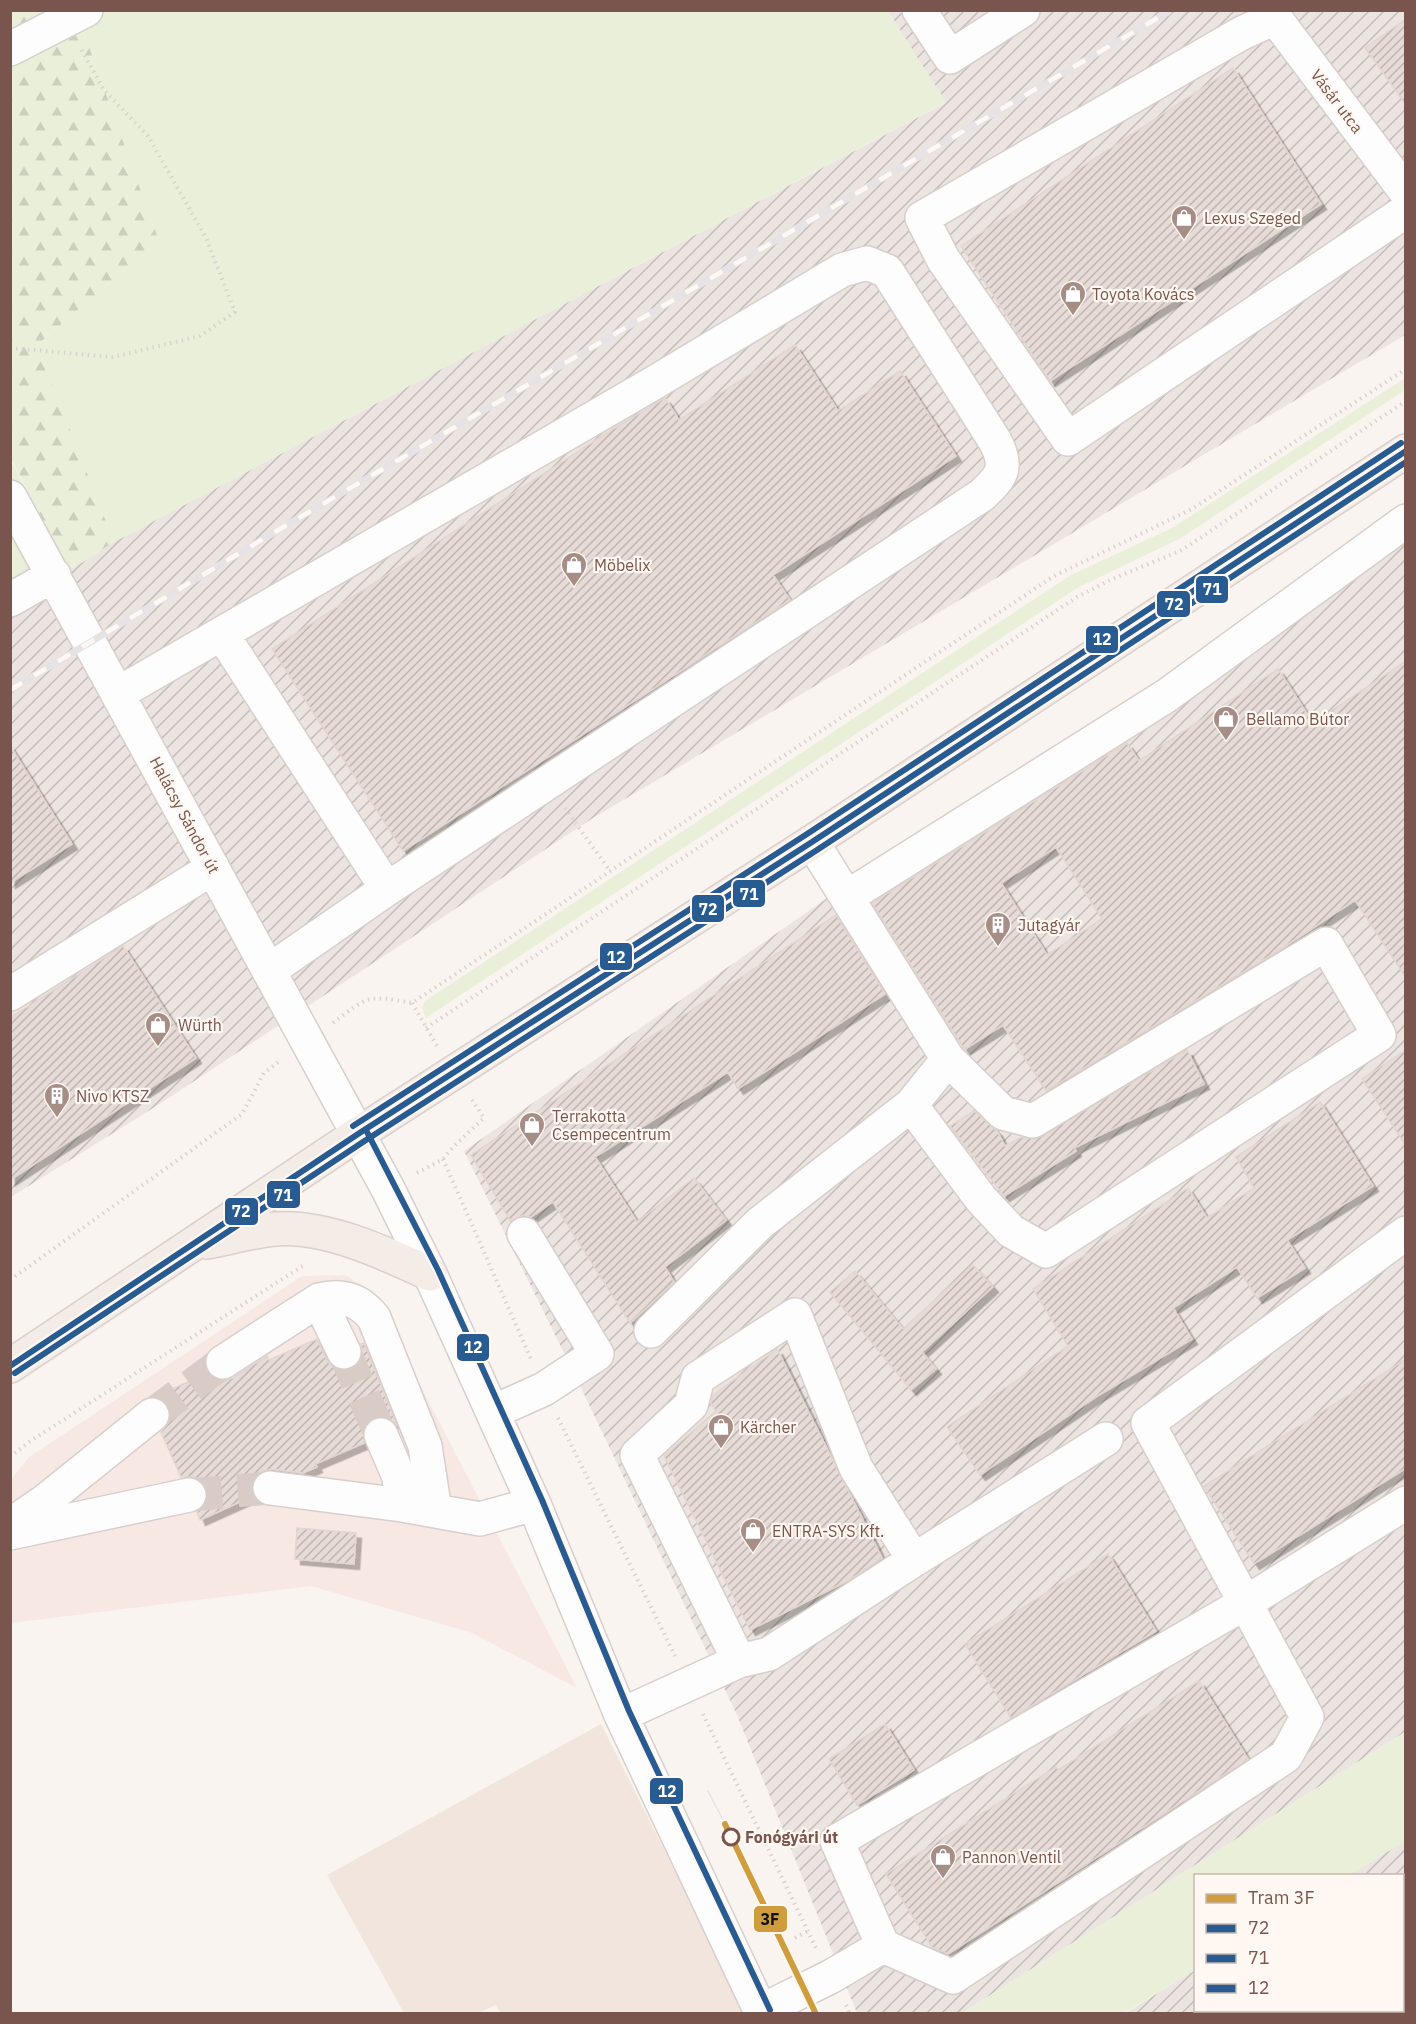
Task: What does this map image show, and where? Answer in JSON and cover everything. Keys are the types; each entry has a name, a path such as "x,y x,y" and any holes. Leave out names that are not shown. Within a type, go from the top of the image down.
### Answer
{"main road":[{"path":"10,1366 358,1134 812,842 1406,451"},
{"path":"193,1244 277,1229 333,1235 376,1249 430,1274"}],"street":[{"path":"919,10 950,57 1023,10"},
{"path":"1272,14 922,218 944,259 1068,439 1406,211"},
{"name":"Vásár utca","path":"1272,14 1406,192"},
{"path":"10,49 76,16"},
{"path":"119,693 652,384 842,270 867,263 887,271 995,441 1003,457 1000,477 982,495 387,889 270,970"},
{"name":"Halácsy Sándor út","path":"10,497 358,1134"},
{"path":"847,897 1167,696 1406,521"},
{"path":"10,600 54,575"},
{"path":"222,634 387,889"},
{"path":"812,842 948,1059 1003,1113 1033,1121 1326,944 1379,1035 1046,1251 1011,1231 981,1199 910,1105"},
{"path":"10,994 213,868"},
{"path":"651,1331 760,1223 910,1105 948,1059"},
{"path":"358,1134 430,1274 534,1504 621,1715 761,2012 830,1977 883,1946"},
{"path":"1406,1233 1148,1423 1245,1603 1307,1717 1286,1756 953,1977 883,1946 837,1841 1245,1603 1406,1503"},
{"path":"493,1412 544,1389 597,1354 524,1234"},
{"path":"223,1362 319,1300 331,1297 345,1298 366,1308 374,1318 425,1446 435,1511"},
{"path":"319,1300 344,1352"},
{"path":"739,1661 637,1455 691,1405 698,1378 795,1316 856,1468 914,1560"},
{"path":"10,1525 45,1501 152,1414"},
{"path":"381,1435 399,1477 402,1505"},
{"path":"621,1715 739,1661 769,1653 1106,1439"},
{"path":"270,1488 402,1505 480,1519 534,1504"},
{"path":"10,1533 189,1495"}],"path":[{"path":"10,348 113,357 200,336 236,312 206,238 148,136 104,90 76,16"},
{"path":"10,1280 242,1114 264,1072 362,1001 375,996 412,1002 1054,576 1192,509 1406,369"},
{"path":"426,1028 1077,597 1110,580 1182,550 1406,401"},
{"path":"547,783 610,871"},
{"path":"388,1189 443,1160 453,1147 484,1118"},
{"path":"443,1160 544,1389 830,1977 850,2013"},
{"path":"10,1457 29,1442 312,1260 333,1235"},
{"path":"795,1938 808,1931"}],"shaded area":[{"path":"888,11 1405,11 1405,335 593,818 158,1105 11,1197 11,608 114,542 945,103"},
{"path":"1405,527 1405,1732 962,2013 857,2013 737,1715 573,1371 464,1151 853,880"},
{"path":"346,1275 373,1294 577,1688 472,1633 311,1586 11,1623 10,1481 29,1457 302,1276"},
{"path":"601,1724 746,2013 501,2014 496,2005 478,2013 404,2013 327,1875"},
{"path":"1405,1841 1405,2013 1124,2014 1194,1971 1194,2012 1404,2012 1404,1874 1351,1874"}],"green space":[{"path":"11,11 76,11 159,241 37,345 114,542 68,571 11,458"},
{"path":"76,11 888,11 946,102 114,542 37,345 159,241"},
{"path":"1405,378 1405,390 1181,538 1077,588 426,1018 422,1008 425,1001 1071,575 1172,528"},
{"path":"10,458 68,571 10,608"},
{"path":"1405,1732 1405,1841 1351,1874 1194,1874 1194,1971 1124,2013 962,2013"}],"building":[{"path":"1406,19 1406,105 1365,48"},
{"path":"1233,68 1321,204 1050,381 961,246"},
{"name":"Möbelix","path":"795,345 838,411 900,371 956,456 773,575 790,600 403,851 272,649 613,429 665,398 679,420"},
{"path":"1406,661 1406,978 1355,900 1278,951 1046,1091 1003,1025 965,1049 963,1047 872,903 1127,743 1139,761 1278,669 1313,723","holes":["1056,847 1102,919 1047,955 1001,883"]},
{"path":"10,746 72,844 10,883"},
{"path":"836,915 885,994 738,1089 728,1072 595,1157 637,1222 694,1178 726,1220 665,1267 674,1282 630,1323 553,1202 531,1217 523,1215 511,1222 471,1155"},
{"name":"Nivo KTSZ","path":"123,946 196,1058 10,1180 10,1018"},
{"path":"1187,1050 1204,1084 1074,1148 1076,1151 1004,1196 950,1126 974,1111 997,1131 1005,1146 1022,1137 1036,1139"},
{"path":"1406,1050 1406,1146 1362,1079"},
{"path":"1320,1102 1373,1186 1287,1240 1305,1268 1257,1298 1237,1267 1173,1308 1192,1339 1099,1395 980,1475 947,1427 1068,1346 1033,1289 1188,1188 1207,1218 1254,1188 1236,1157"},
{"path":"973,1265 993,1287 922,1352 936,1369 911,1390 830,1292 855,1271 903,1329"},
{"path":"317,1339 327,1361 342,1371 352,1369 359,1363 363,1354 361,1344 364,1343 397,1425 384,1417 373,1418 366,1423 363,1432 364,1443 315,1464 317,1467 303,1473 272,1469 262,1471 256,1476 252,1485 253,1496 200,1520 197,1512 207,1501 207,1491 202,1482 195,1477 181,1477 161,1432 169,1422 170,1412 166,1403 154,1397 208,1373 223,1381 233,1378 267,1356 269,1360"},
{"path":"777,1349 882,1558 849,1580 750,1630 664,1456 716,1411 711,1403 713,1395"},
{"path":"1406,1359 1406,1468 1254,1564 1204,1486"},
{"path":"297,1528 356,1533 354,1564 295,1559"},
{"path":"1108,1554 1156,1631 1011,1718 965,1644"},
{"path":"1199,1681 1248,1759 948,1954 932,1947 886,1874 1056,1767 1058,1770"},
{"path":"885,1724 914,1770 857,1805 829,1759"}],"tunnel":[{"path":"344,1352 381,1435"},
{"path":"152,1415 223,1362"},
{"path":"189,1495 270,1488"}],"tram line":[{"path":"708,1791 725,1824"},
{"name":"3F","path":"725,1824 816,2014"}],"railway":[{"path":"10,690 285,526 1168,12"}],"transit line":[{"name":"12","path":"353,1126 807,834 1401,443"},
{"name":"72","path":"10,1366 358,1134 812,842 1406,451"},
{"name":"71","path":"15,1373 363,1142 817,850 1406,462"},
{"name":"12","path":"366,1130 438,1270 542,1500 629,1711 770,2010"}],"place":[{"name":"Lexus Szeged","path":"1184,241"},
{"name":"Toyota Kovács","path":"1073,317"},
{"name":"Möbelix","path":"574,588"},
{"name":"Bellamo Bútor","path":"1226,742"},
{"name":"Jutagyár","path":"998,948"},
{"name":"Würth","path":"158,1048"},
{"name":"Nivo KTSZ","path":"57,1119"},
{"name":"Terrakotta Csempecentrum","path":"532,1148"},
{"name":"Kärcher","path":"721,1450"},
{"name":"ENTRA-SYS Kft.","path":"753,1554"},
{"name":"Fonógyári út","path":"731,1837"},
{"name":"Pannon Ventil","path":"943,1880"}]}
